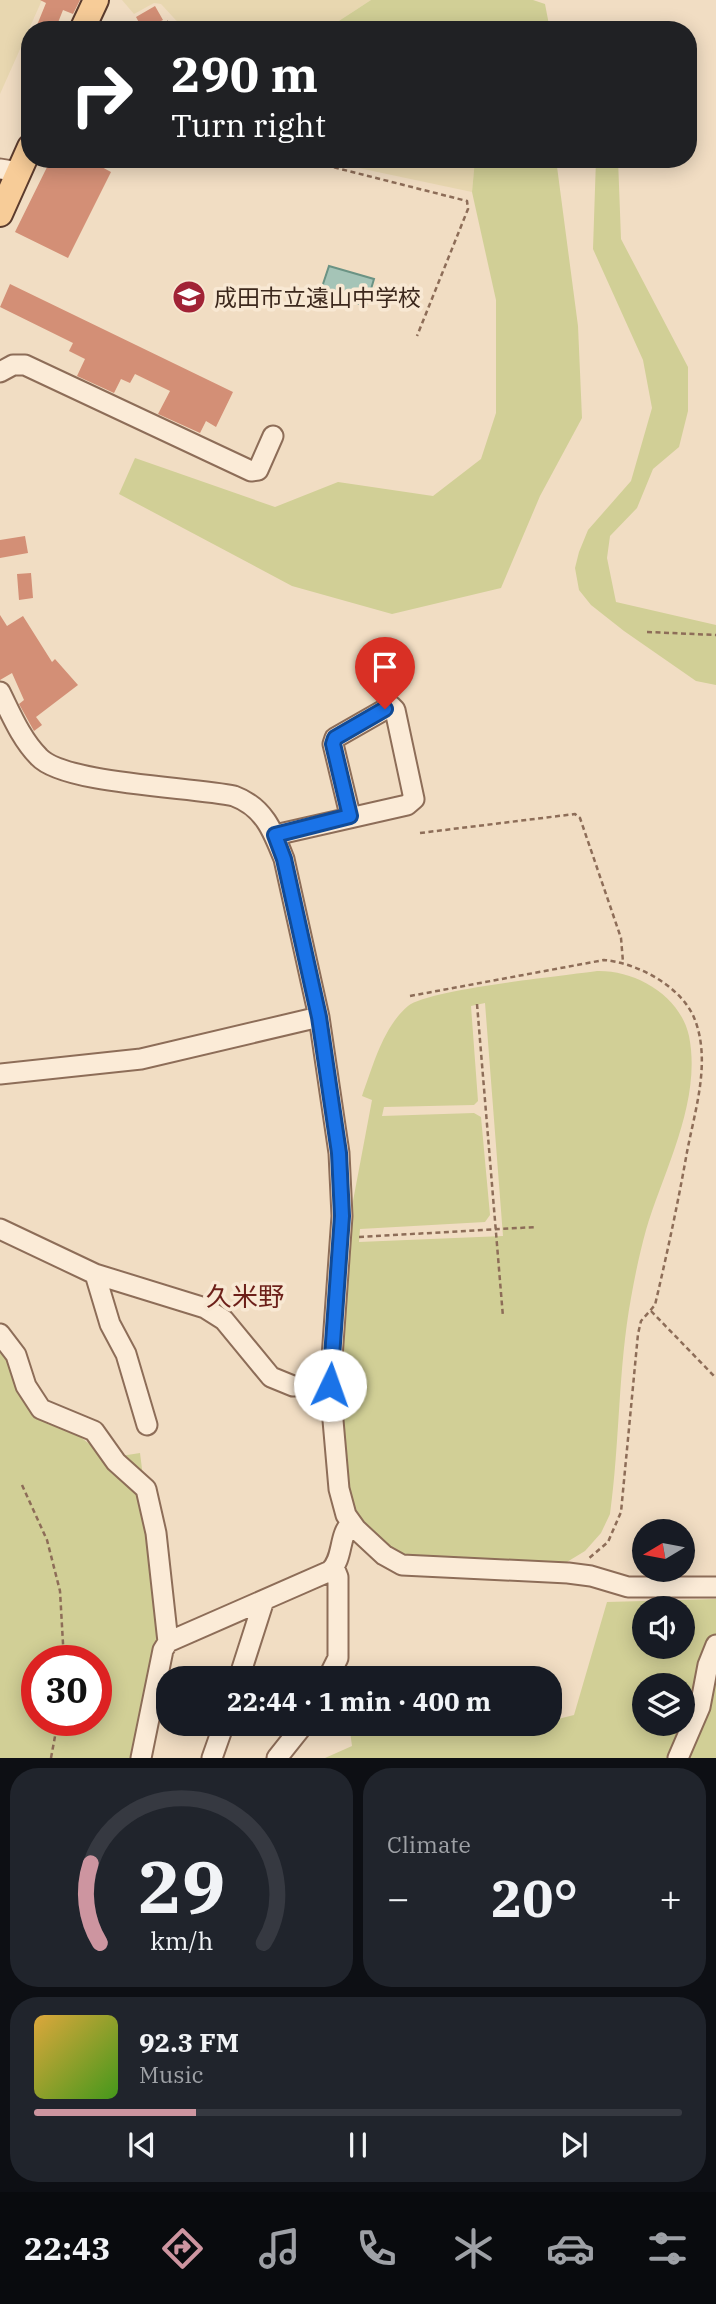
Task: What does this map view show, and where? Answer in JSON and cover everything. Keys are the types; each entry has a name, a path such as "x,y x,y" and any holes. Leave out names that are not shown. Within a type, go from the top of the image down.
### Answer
{"main road":[{"path":"86,21 96,0"},
{"path":"0,214 9,170 21,157"}],"street":[{"path":"0,372 13,365 25,365 251,471 258,470 263,464 273,436"},
{"path":"0,692 19,730 39,758 50,766 81,776 234,796 256,807 275,835 284,859 319,1017 341,1183 342,1216 330,1385 340,1489 343,1507 351,1522 384,1555 402,1564 576,1574 628,1587 716,1587"},
{"path":"275,835 407,805 414,799 395,710 391,706 335,738 333,744 350,816"},
{"path":"0,1074 141,1059 319,1017"},
{"path":"0,1229 94,1274 205,1308 224,1320 271,1377 293,1386 330,1385"},
{"path":"94,1274 110,1324 126,1354 147,1425"},
{"path":"0,1334 16,1355 26,1386 41,1409 94,1431 116,1462 146,1489 156,1533 168,1642"},
{"path":"334,1666 338,1657 338,1577 334,1567 351,1522"},
{"path":"141,1758 163,1650 168,1642 310,1582 334,1567"},
{"path":"243,1666 264,1600"},
{"path":"678,1758 700,1707 708,1665 716,1645"},
{"path":"212,1758 220,1736"},
{"path":"277,1758 294,1736"}],"path":[{"path":"337,168 467,201 468,209 417,336"},
{"path":"647,632 716,635"},
{"path":"420,833 575,814 580,818 621,938 624,962"},
{"path":"410,996 604,960 624,962 666,985 694,1017 700,1047 700,1092 671,1239 651,1311 641,1321 638,1334 621,1512 608,1542 579,1566 576,1574"},
{"path":"477,1004 503,1317"},
{"path":"359,1237 536,1227"},
{"path":"651,1311 716,1378"},
{"path":"22,1485 47,1540 60,1591 63,1645"},
{"path":"51,1758 55,1736"}],"shaded area":[{"path":"0,0 42,0 33,21 21,21 21,47 0,94"},
{"path":"122,0 371,0 339,21 177,21 161,4 154,3 134,14"},
{"path":"371,0 533,0 545,4 548,21 339,21"},
{"path":"359,168 474,168 472,192"},
{"path":"474,168 557,168 578,326 582,418 540,496 501,588 392,614 292,586 119,494 135,458 275,507 338,482 433,496 481,459 496,413 496,300 472,192"},
{"path":"596,168 618,168 621,239 688,367 688,411 679,447 653,469 637,508 610,536 607,558 616,602 716,625 716,685 696,681 624,631 591,605 579,590 575,568 579,552 588,530 631,481 652,408 643,360 593,249"},
{"path":"329,266 374,279 366,306 320,293"},
{"path":"597,971 640,980 666,997 684,1021 692,1061 686,1110 646,1230 633,1289 624,1352 610,1514 601,1533 585,1551 562,1565 403,1559 366,1529 348,1499 337,1373 350,1217 372,1100 362,1096 385,1036 408,1006 442,994 468,989","holes":["485,1003 503,1236 359,1242 360,1229 485,1222 490,1215 481,1117 474,1113 382,1116 384,1107 474,1105 478,1101 471,1006"]},
{"path":"0,1335 30,1401 48,1424 75,1433 108,1458 140,1453 157,1588 158,1638 135,1758 0,1758"},
{"path":"716,1599 716,1758 325,1758 352,1746 351,1736 562,1736 562,1718 574,1715 607,1602 632,1601 632,1659 695,1659 695,1600"}],"building":[{"path":"40,0 80,0 73,14 63,10 59,21 39,21 46,3"},
{"path":"155,6 163,20 138,21 136,17"},
{"path":"47,168 104,168 111,172 68,258 15,232"},
{"path":"10,284 233,392 216,427 206,421 200,433 158,414 170,391 135,374 130,383 121,379 114,393 77,376 85,359 69,351 73,343 0,307"},
{"path":"25,536 28,553 0,558 0,540"},
{"path":"31,573 33,598 19,600 17,574"},
{"path":"0,615 7,626 23,616 52,662 55,659 78,685 36,717 42,725 34,731 19,704 24,700 12,673 0,680"}],"place":[{"name":"成田市立遠山中学校","path":"189,297"}],"district":[{"name":"久米野","path":"245,1296"}],"route":[{"path":"330,1385 334,1299 342,1216 339,1153 319,1017 284,859 275,835 350,816 333,744 335,738 385,709"}]}
